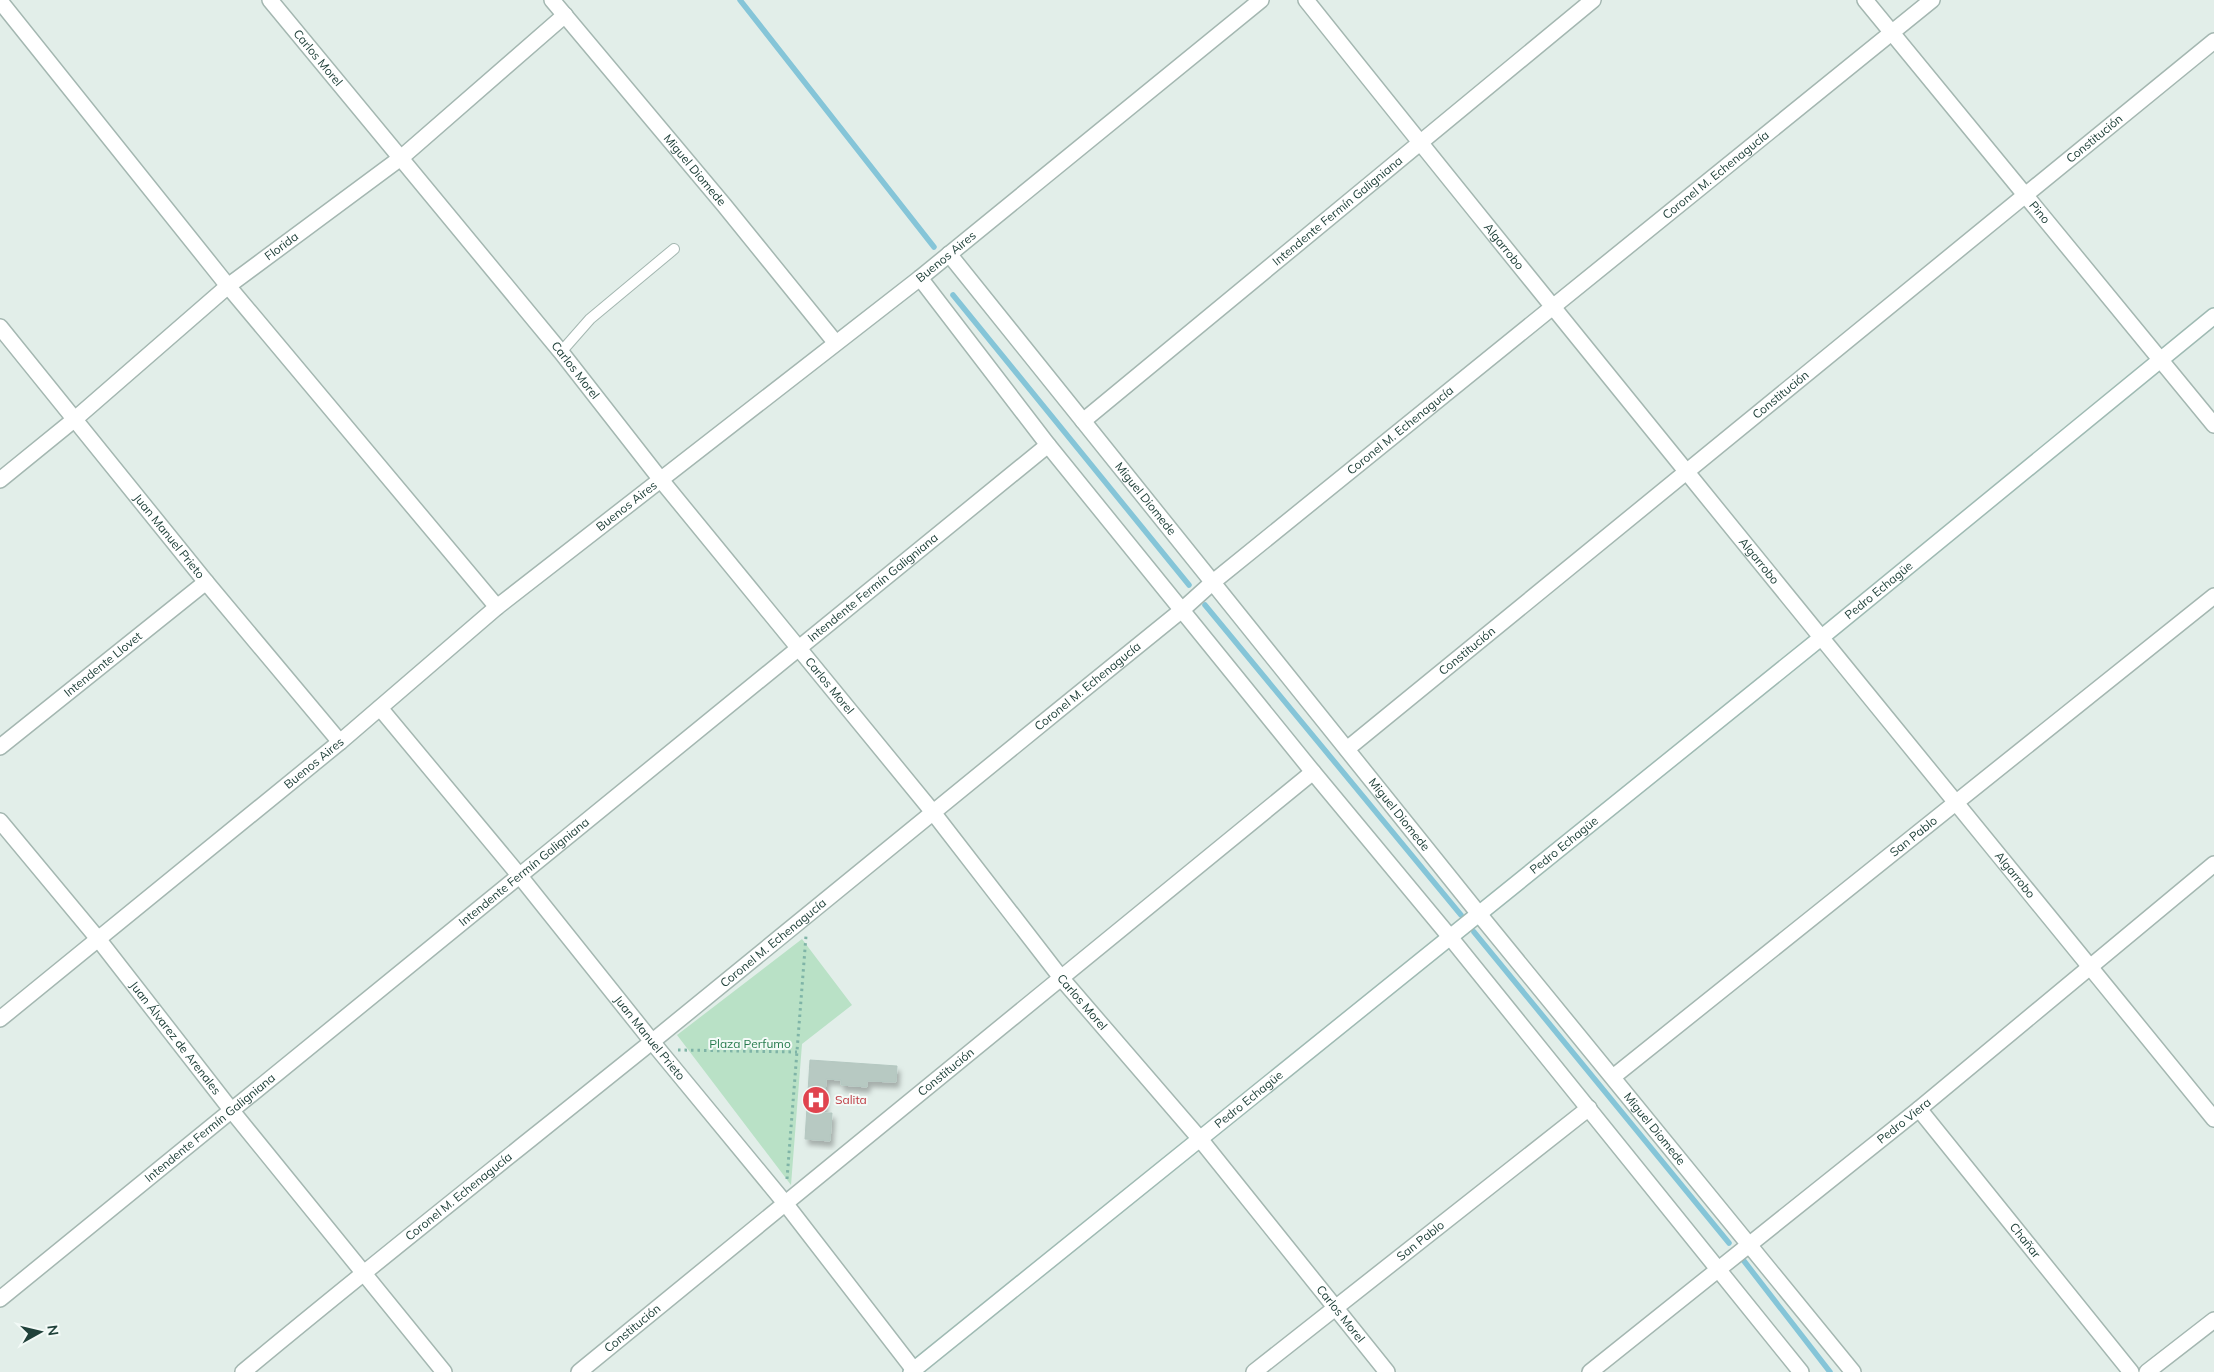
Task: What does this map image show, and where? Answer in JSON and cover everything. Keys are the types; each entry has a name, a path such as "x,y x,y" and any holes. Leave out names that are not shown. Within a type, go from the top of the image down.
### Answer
{"street":[{"name":"Carlos Morel","path":"270,0 402,157 561,352 661,480 932,811 1062,979 1200,1139 1387,1372"},
{"name":"Miguel Diomede","path":"552,0 724,205 835,342"},
{"name":"Buenos Aires","path":"0,1019 340,742 497,607 835,342 920,278 1261,0"},
{"name":"Algarrobo","path":"1306,0 1685,471 2214,1120"},
{"name":"Intendente Fermín Galigniana","path":"1083,421 1593,0"},
{"name":"Pino","path":"1865,0 2214,425"},
{"name":"Coronel M. Echenagucía","path":"243,1372 363,1272 655,1045 932,811 1932,0"},
{"path":"0,1 228,286 497,607"},
{"name":"Florida","path":"0,480 75,419 228,286 402,157 565,15"},
{"name":"Constitución","path":"1347,749 1685,471 2214,41"},
{"name":"Miguel Diomede","path":"949,254 1479,914 1614,1077 1852,1372"},
{"path":"920,278 1048,445 1589,1108 1801,1372"},
{"name":"Pedro Echagüe","path":"914,1371 1822,637 2214,316"},
{"name":"Juan Manuel Prieto","path":"0,327 206,582 340,742"},
{"name":"Intendente Fermín Galigniana","path":"0,1299 1048,445"},
{"name":"Intendente Llovet","path":"0,747 206,582"},
{"name":"San Pablo","path":"1614,1077 2214,596"},
{"name":"Juan Manuel Prieto","path":"380,708 519,875 785,1203 914,1371"},
{"name":"Constitución","path":"579,1372 1313,772"},
{"name":"Juan Álvarez de Arenales","path":"0,821 98,940 232,1111 444,1372"},
{"name":"Pedro Viera","path":"1590,1372 1919,1109 2214,864"},
{"name":"San Pablo","path":"1254,1372 1589,1108"},
{"name":"Chañar","path":"1919,1109 2131,1372"},
{"path":"2147,1372 2214,1320"}],"lane":[{"path":"561,352 590,319 674,249"}],"path":[{"path":"785,1203 807,916"},
{"path":"655,1045 798,1052"}],"green space":[{"name":"Plaza Perfumo","path":"802,939 852,1005 802,1044 791,1185 677,1035"}],"building":[{"name":"Salita","path":"810,1060 897,1066 896,1082 867,1081 867,1087 841,1085 841,1080 826,1079 824,1113 832,1113 830,1141 805,1139"}],"waterway":[{"path":"740,0 934,247"},
{"path":"953,295 1189,585"},
{"path":"1205,605 1461,915"},
{"path":"1474,932 1729,1243"},
{"path":"1744,1261 1830,1372"}],"place":[{"name":"Salita","path":"816,1100"}]}
